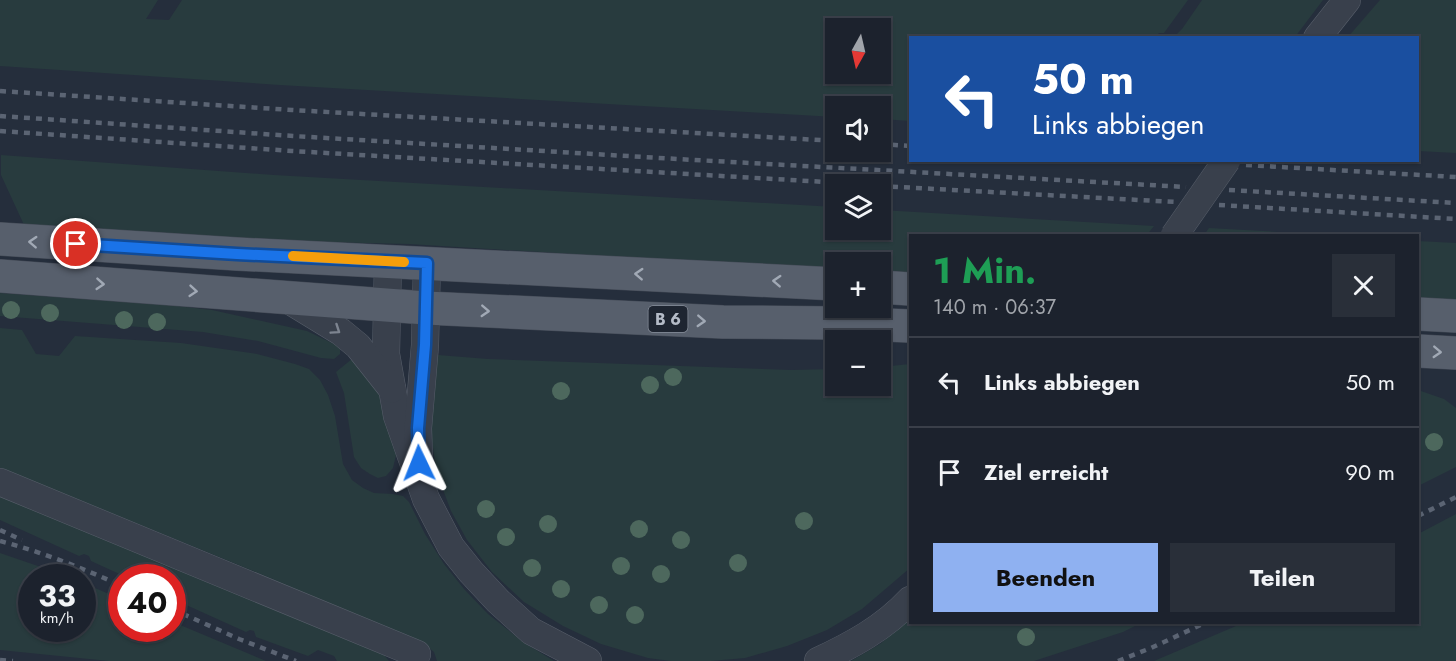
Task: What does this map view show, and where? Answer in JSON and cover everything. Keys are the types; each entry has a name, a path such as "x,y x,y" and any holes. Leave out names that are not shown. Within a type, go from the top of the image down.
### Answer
{"main road":[{"path":"0,240 825,284"},
{"name":"B 6","path":"0,276 426,308 723,322 909,326"},
{"path":"891,288 909,289"},
{"path":"1419,314 1456,316"},
{"path":"1419,351 1456,353"}],"street":[{"path":"1319,36 1347,0"},
{"path":"1175,234 1226,162"},
{"path":"388,261 386,354 397,416 426,499 451,547 491,594 531,631 588,661"},
{"path":"420,480 418,428 427,263"},
{"path":"287,299 341,332 358,346 392,389"},
{"path":"0,482 417,654"},
{"path":"818,661 850,646 897,614 909,601"}],"shaded area":[{"path":"0,0 158,0 146,19 169,20 182,0 1188,0 1164,33 1156,36 909,36 909,121 891,120 891,96 825,96 825,116 280,85 0,66"},
{"path":"1202,0 1323,0 1296,36 1175,36"},
{"path":"1380,0 1456,0 1456,153 1419,151 1419,36 1349,36"},
{"path":"1,155 274,175 825,206 825,240 891,240 891,211 1154,226 1148,234 909,234 909,275 891,274 891,252 825,252 825,269 409,244 187,239 25,227 1,175"},
{"path":"1209,228 1314,234 1205,234"},
{"path":"1419,241 1456,243 1456,301 1419,299"},
{"path":"0,293 212,310 307,331 336,345 340,348 340,354 334,359 321,358 258,341 203,332 0,316"},
{"path":"0,328 22,330 36,354 59,356 75,336 181,343 257,354 309,369 320,380 328,395 335,416 343,464 352,480 374,493 403,496 409,502 444,564 464,589 488,614 523,642 554,661 437,661 434,652 428,647 0,475 0,470 293,587 0,468"},
{"path":"438,355 488,359 825,369 825,396 891,396 891,366 909,364 909,569 862,609 827,630 787,646 745,658 711,661 671,661 648,658 601,644 563,626 524,602 492,572 467,540 451,511 436,471 431,432 432,390"},
{"path":"352,359 378,392 384,407 396,455 393,468 386,476 378,478 370,474 361,468 354,457 344,393 336,372"},
{"path":"1419,390 1444,399 1456,408 1456,467 1419,486"},
{"path":"0,485 368,635 389,661 337,661 334,656 318,650 308,656 256,637 254,631 246,632 186,605 186,564 108,564 108,569 91,561 89,556 84,554 79,556 0,520"},
{"path":"1456,514 1456,661 1154,661 1241,624 1419,624 1419,533"},
{"path":"0,553 32,564 18,564 18,642 96,642 96,588 108,594 108,642 186,642 186,627 266,661 109,661 0,650"},
{"path":"909,620 909,624 1139,624 1123,632 1034,661 851,661 880,644"}],"railway":[{"path":"0,91 825,140"},
{"path":"0,116 677,159 1186,187"},
{"path":"0,131 292,151 825,182"},
{"path":"891,145 909,146"},
{"path":"1246,165 1456,177"},
{"path":"891,187 1176,202"},
{"path":"1229,190 1456,203"},
{"path":"1219,205 1456,219"},
{"path":"1419,516 1456,497"},
{"path":"0,530 22,540"},
{"path":"0,541 62,561 108,580"},
{"path":"186,615 296,661"},
{"path":"1118,661 1203,624"},
{"path":"0,660 13,661"}],"slow traffic":[{"path":"293,256 404,262"}],"route":[{"path":"76,244 427,263 425,345 418,428 419,463"}]}
